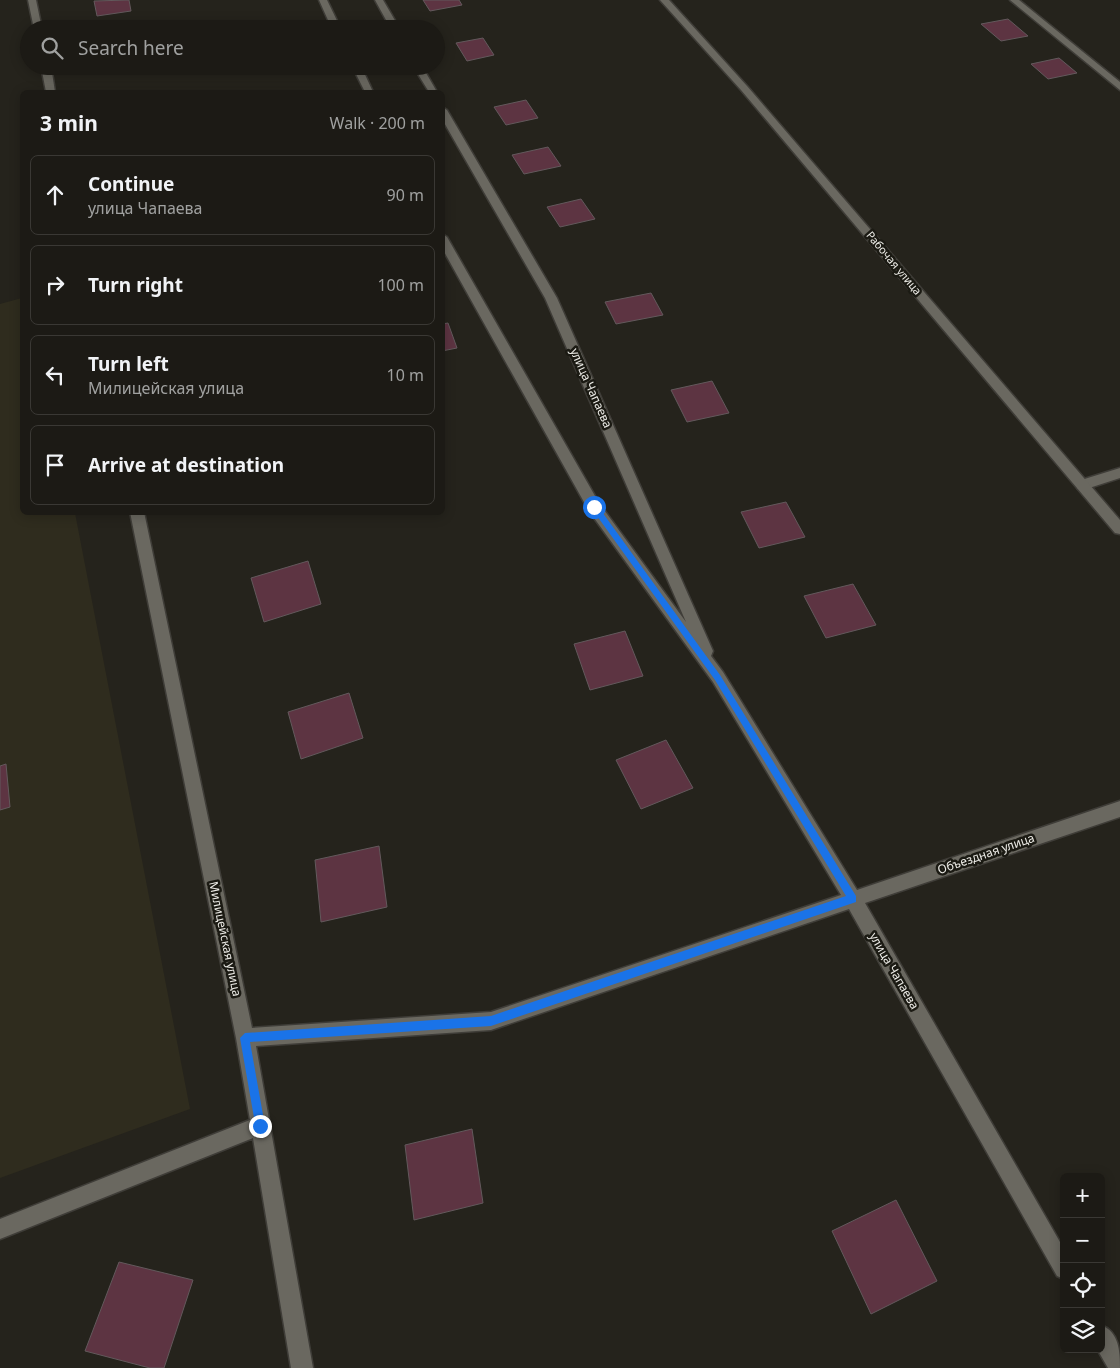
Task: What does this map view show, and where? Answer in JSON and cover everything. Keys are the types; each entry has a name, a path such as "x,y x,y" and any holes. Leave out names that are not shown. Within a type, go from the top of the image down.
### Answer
{"street":[{"path":"32,0 36,20"},
{"path":"323,0 333,20"},
{"path":"379,0 391,20"},
{"name":"Рабочая улица","path":"664,0 744,88 1120,529"},
{"path":"1014,0 1120,87"},
{"path":"48,75 51,90"},
{"path":"360,75 368,90"},
{"path":"423,75 432,90"},
{"name":"улица Чапаева","path":"445,115 551,298 718,677"},
{"name":"улица Чапаева","path":"445,242 594,507 718,677 853,899 1061,1263"},
{"path":"1083,485 1120,473"},
{"name":"Милицейская улица","path":"138,515 245,1038 302,1368"},
{"name":"Объездная улица","path":"245,1038 491,1021 1120,809"},
{"path":"0,1229 260,1126"},
{"path":"1105,1342 1120,1368"}],"shaded area":[{"path":"20,299 20,515 75,515 190,1109 0,1178 0,304"}],"building":[{"path":"129,0 131,11 97,16 94,1"},
{"path":"423,0 459,0 462,5 430,11"},
{"path":"1008,19 1028,36 1001,41 981,24"},
{"path":"483,38 494,55 467,61 456,43"},
{"path":"1059,58 1077,73 1048,79 1031,64"},
{"path":"526,100 538,118 506,125 494,107"},
{"path":"548,147 561,166 524,174 512,155"},
{"path":"581,199 595,219 560,227 547,207"},
{"path":"651,293 663,315 616,324 605,302"},
{"path":"448,323 457,348 445,350 445,324"},
{"path":"712,381 729,413 687,422 671,390"},
{"path":"786,502 805,537 759,548 741,512"},
{"path":"308,561 321,604 264,622 251,578"},
{"path":"853,584 876,625 826,638 804,596"},
{"path":"625,631 643,676 590,690 574,644"},
{"path":"349,693 363,738 301,759 288,712"},
{"path":"666,740 693,788 641,809 616,760"},
{"path":"6,764 10,807 0,810 0,766"},
{"path":"379,846 387,907 321,922 315,860"},
{"path":"472,1129 483,1203 414,1220 405,1145"},
{"path":"896,1200 937,1281 871,1314 832,1231"},
{"path":"119,1262 193,1280 164,1368 150,1368 85,1351"}],"route":[{"path":"260,1126 245,1038 491,1021 853,899 718,677 594,507"}]}
